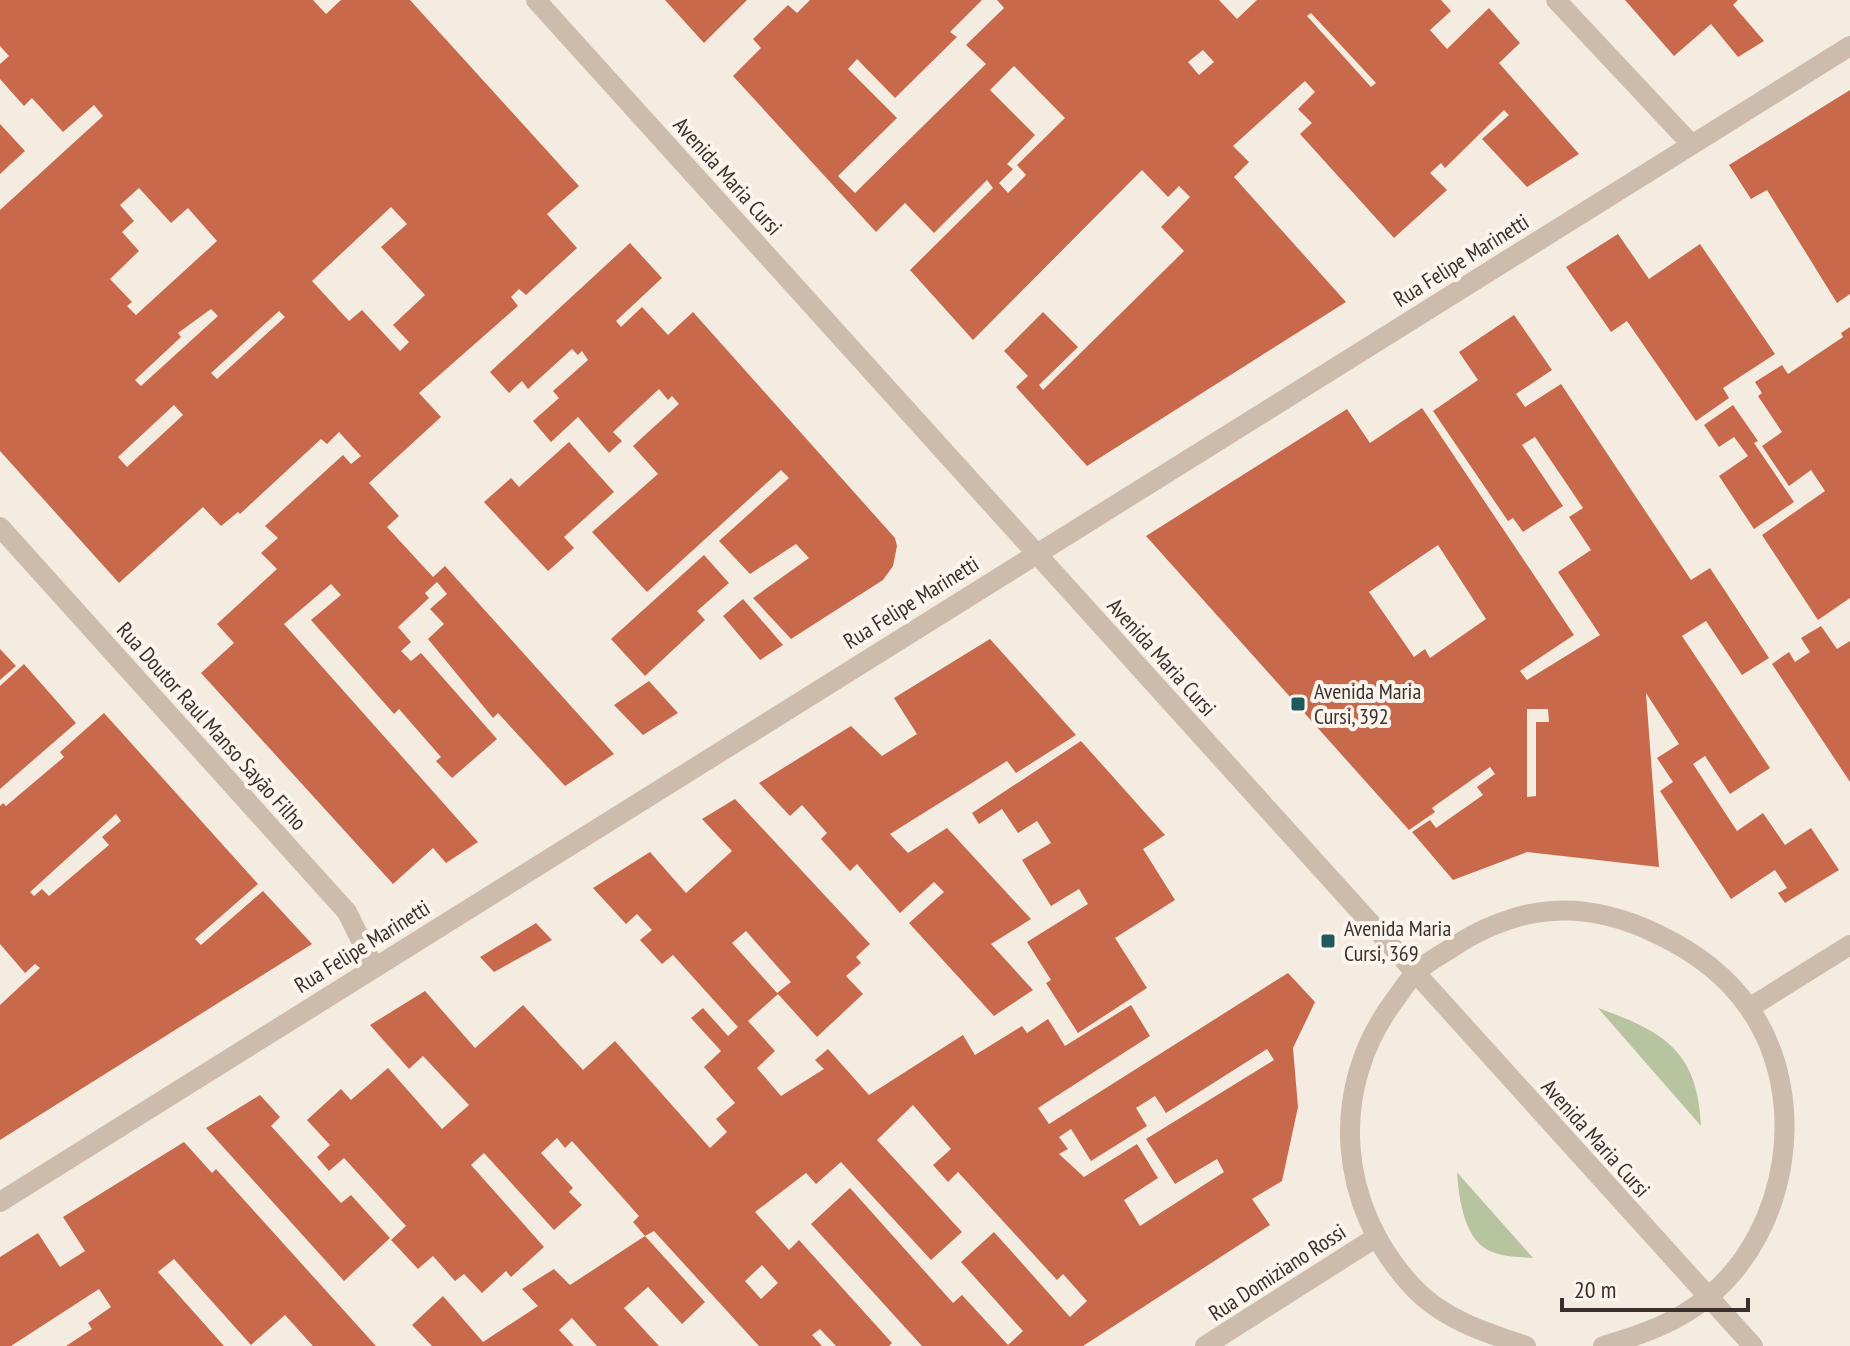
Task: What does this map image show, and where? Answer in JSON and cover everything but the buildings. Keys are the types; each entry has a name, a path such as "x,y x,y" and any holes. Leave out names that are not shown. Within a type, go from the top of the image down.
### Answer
{"street":[{"name":"Avenida Maria Cursi","path":"536,0 1753,1346"},
{"path":"1556,0 1692,145"},
{"name":"Rua Felipe Marinetti","path":"0,1202 1850,46"},
{"name":"Rua Doutor Raul Manso Sayão Filho","path":"0,527 347,912 374,967"},
{"path":"1526,1346 1467,1326 1414,1289 1375,1238 1351,1169 1350,1098 1373,1030 1416,972 1479,930 1552,911 1628,919 1696,953 1749,1008 1776,1065 1786,1128 1777,1191 1751,1248 1709,1297 1654,1332 1603,1346"},
{"path":"1749,1008 1850,945"},
{"name":"Rua Domiziano Rossi","path":"1205,1346 1375,1238"}],"green space":[{"path":"1598,1008 1641,1025 1672,1047 1693,1079 1701,1126"},
{"path":"1457,1172 1533,1258 1495,1253 1476,1240 1465,1219"}],"place":[{"name":"Avenida Maria Cursi, 392","path":"1298,704"},
{"name":"Avenida Maria Cursi, 369","path":"1328,941"}]}
